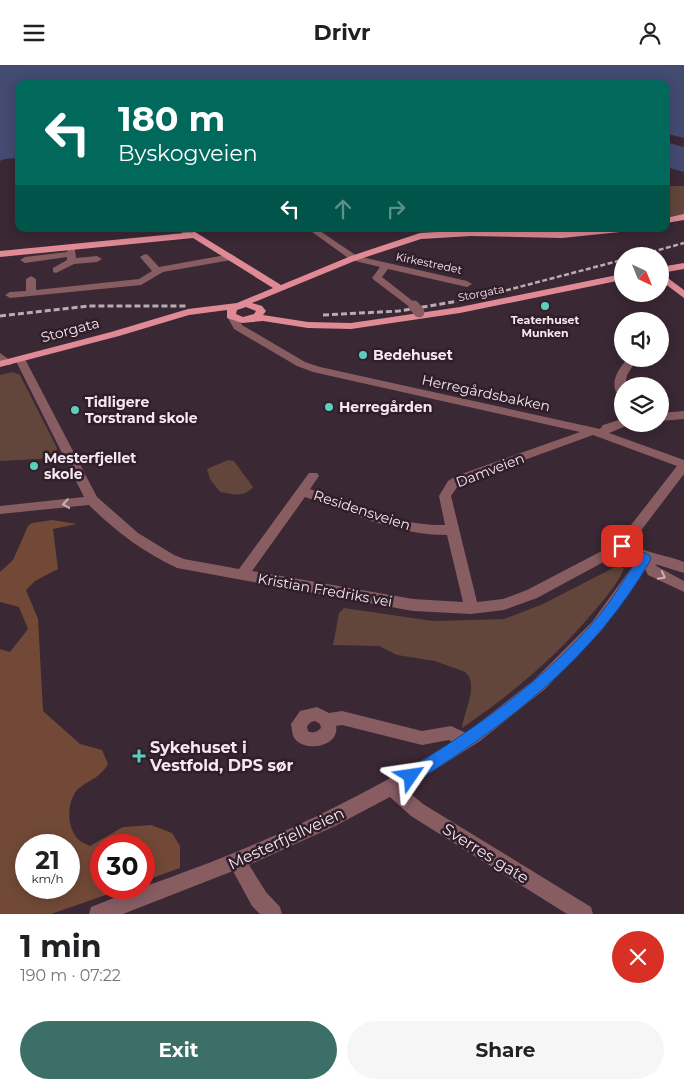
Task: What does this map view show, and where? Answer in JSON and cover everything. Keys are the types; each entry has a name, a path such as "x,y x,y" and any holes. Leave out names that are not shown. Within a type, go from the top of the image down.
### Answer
{"main road":[{"path":"670,220 684,217"},
{"path":"0,256 72,254 191,232 231,257 276,289"},
{"path":"232,317 230,310 238,305 354,258 420,236 471,233 562,235 591,232"},
{"path":"669,268 684,266"},
{"path":"669,274 684,271"},
{"name":"Storgata","path":"250,323 332,326 384,322 442,314 614,280"},
{"path":"669,282 684,295"},
{"path":"250,323 276,289"},
{"name":"Storgata","path":"2,363 208,307 251,304 260,309 291,319 309,322 384,322"},
{"name":"Storgata","path":"170,317 208,313 232,317"}],"street":[{"name":"Kirkestredet","path":"317,232 354,258 466,284"},
{"path":"56,270 72,254"},
{"path":"26,260 72,254 97,259"},
{"path":"145,257 157,271"},
{"path":"10,295 141,282 157,271 231,257"},
{"name":"Kirkestredet","path":"385,266 377,278 418,310"},
{"path":"31,279 31,293"},
{"name":"Herregårdsbakken","path":"232,317 238,327 250,323 301,365 337,376 598,432 663,455 684,465"},
{"name":"Kristian Fredriks vei","path":"20,359 92,500 109,517 147,547 182,564 414,605 471,608 488,607 519,600 601,559 622,546 684,465"},
{"path":"669,416 684,415"},
{"name":"Damveien","path":"471,608 451,530 445,496 452,483 614,426"},
{"name":"Residensveien","path":"242,575 313,476"},
{"name":"Residensveien","path":"302,491 391,522 437,531 451,530"},
{"path":"0,510 92,500"},
{"path":"622,546 645,559 653,571 684,587"},
{"path":"645,559 662,559 684,568"},
{"name":"Mesterfjellveien","path":"98,914 237,861 392,788 466,742 504,714 565,661 606,616 645,559"},
{"path":"327,720 342,718 422,738 451,733 466,742"},
{"name":"Sverres gate","path":"392,788 417,809 584,914"},
{"path":"237,861 259,899 273,914"}],"shaded area":[{"path":"670,186 684,186 684,216 670,218"},
{"path":"13,372 20,375 57,448 55,458 0,461 0,375"},
{"path":"228,460 234,461 253,487 246,493 220,492 210,479 207,469"},
{"path":"52,520 77,524 53,529 58,569 35,581 26,590 38,619 43,711 80,744 102,750 108,764 101,773 74,794 69,813 74,834 15,834 15,899 80,899 80,841 90,846 90,899 94,899 51,914 0,914 0,649 10,652 28,629 19,607 0,602 0,572 13,560 28,526 32,523"},
{"path":"619,565 624,569 615,585 566,643 499,702 462,728 471,691 469,677 465,672 435,661 397,655 379,646 333,645 339,613 344,608 433,621 504,619 543,604"},
{"path":"151,825 172,833 180,846 180,868 155,877 155,834 111,834 123,827"}],"water":[{"path":"0,65 684,65 684,138 670,134 670,80 15,80 15,158 0,161"},
{"path":"670,143 684,147 684,172 670,168"}],"railway":[{"path":"669,247 684,243"},
{"path":"479,298 614,262"},
{"path":"323,315 399,311 479,298"},
{"path":"0,316 89,306 188,306"}],"place":[{"name":"Teaterhuset Munken","path":"545,306"},
{"name":"Bedehuset","path":"363,355"},
{"name":"Herregården","path":"329,407"},
{"name":"Tidligere Torstrand skole","path":"75,410"},
{"name":"Mesterfjellet skole","path":"34,466"},
{"name":"Sykehuset i Vestfold, DPS sør","path":"139,756"}],"route":[{"path":"411,776 466,742 504,714 541,684 586,639 606,616 645,559 622,546"}]}
